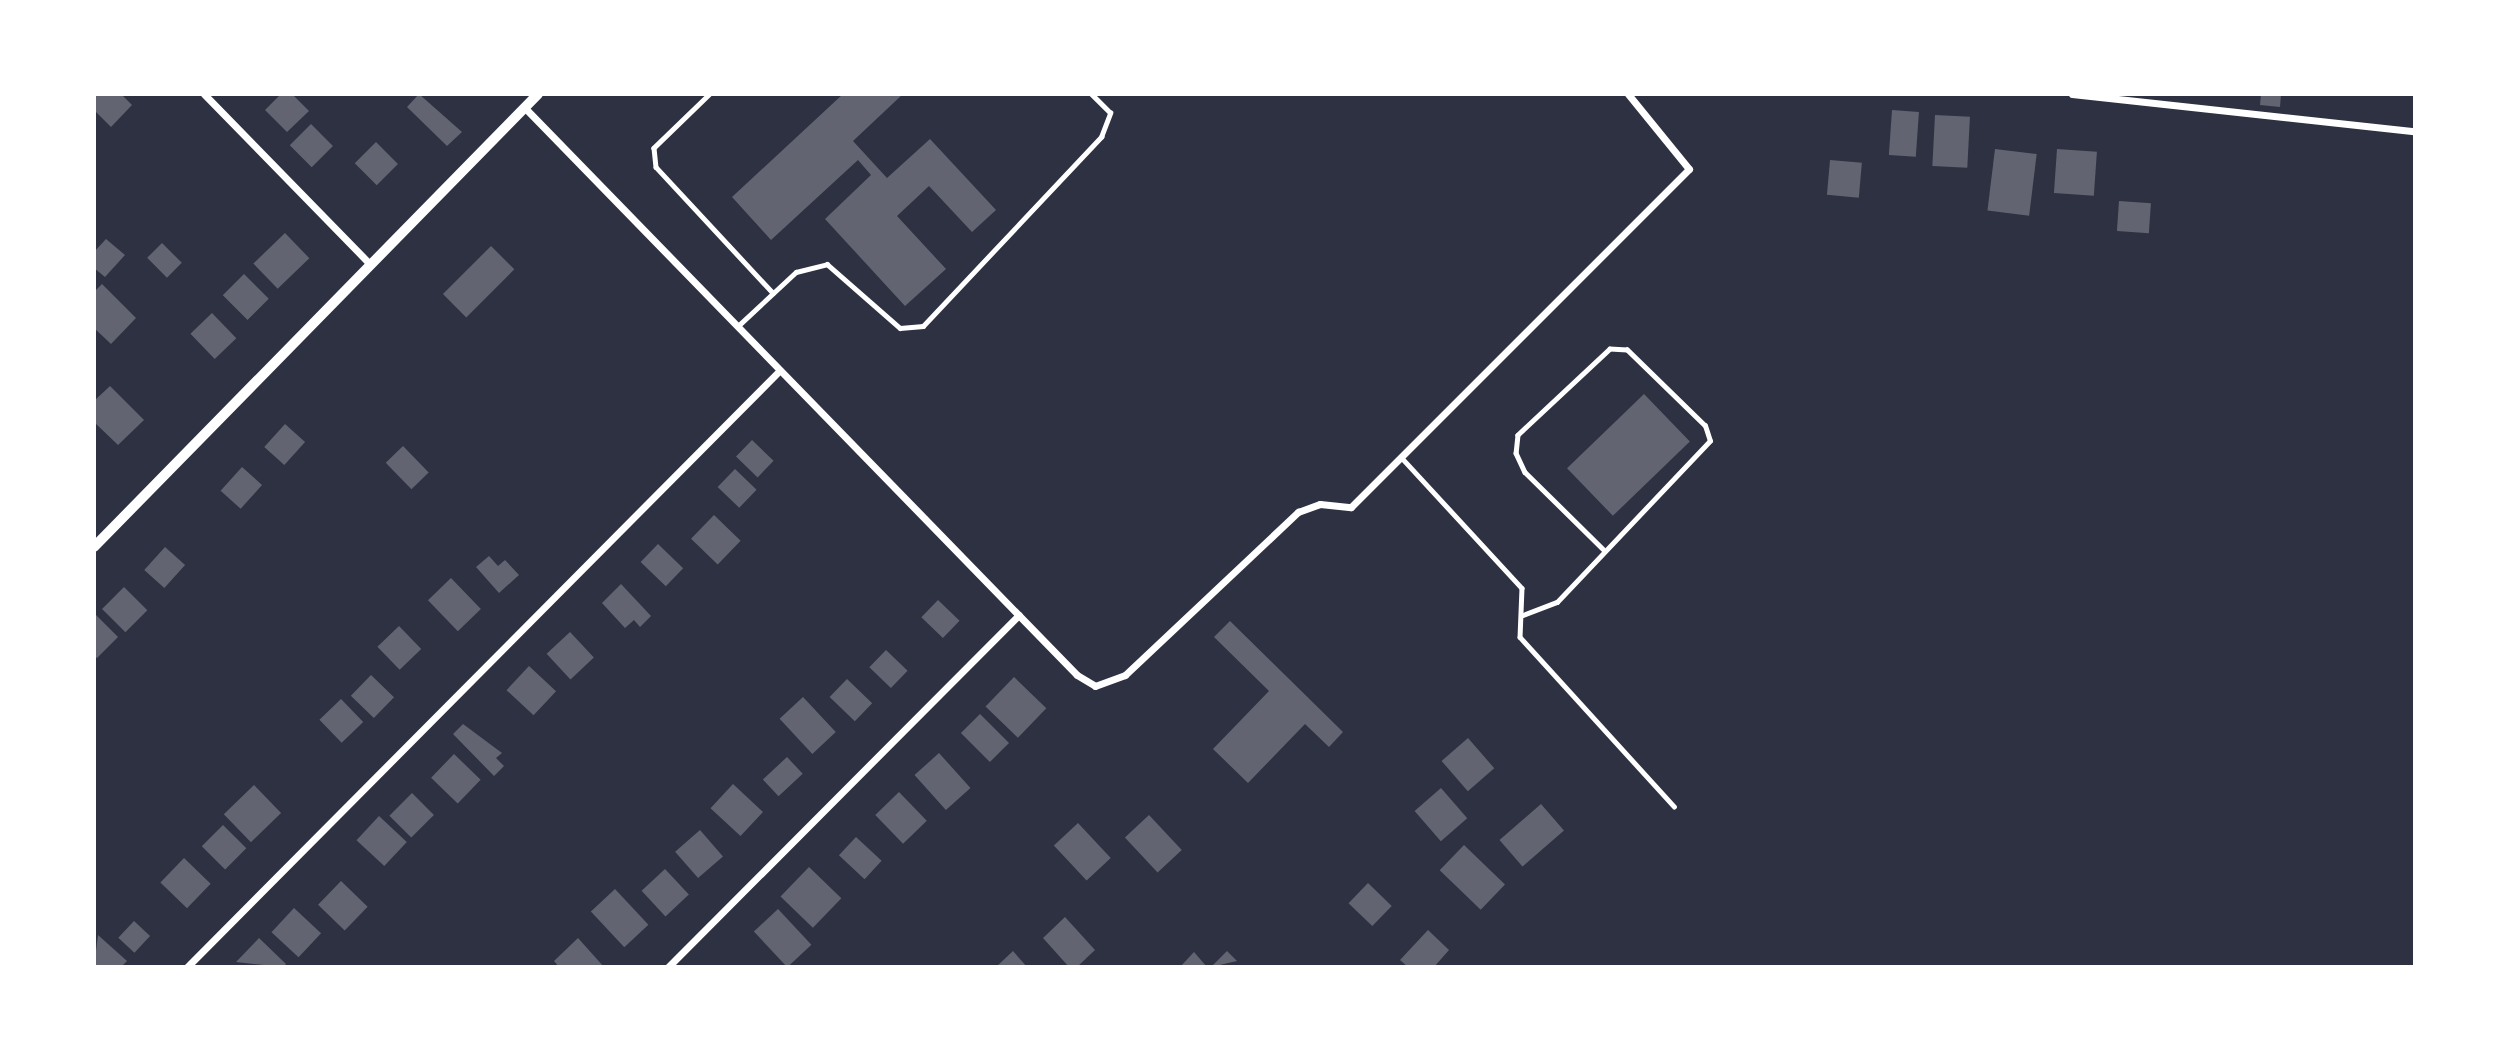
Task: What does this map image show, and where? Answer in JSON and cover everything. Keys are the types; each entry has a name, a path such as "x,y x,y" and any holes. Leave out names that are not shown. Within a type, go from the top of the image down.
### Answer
{"street":[{"path":"204,94 368,262"},
{"path":"94,547 368,262 538,94"},
{"path":"525,108 1077,675 1110,685 1298,512 1321,504 1352,507 1689,169 1628,94"},
{"path":"2072,94 2414,131"},
{"path":"187,967 780,370"},
{"path":"668,967 1019,615"}],"lane":[{"path":"710,94 654,148 656,167 774,292"},
{"path":"737,326 796,272 827,264 900,328 923,327 1101,136 1110,113 1091,94"},
{"path":"1523,615 1557,601 1710,441 1705,426 1627,350 1610,349 1518,435 1516,453 1525,472 1604,550"},
{"path":"1401,457 1522,588 1523,615 1520,637 1674,806"}],"building":[{"path":"94,94 121,94 132,105 111,127 94,110"},
{"path":"281,94 292,94 309,111 287,132 265,110"},
{"path":"419,94 462,132 447,146 407,107"},
{"path":"843,94 903,94 853,141 887,178 930,139 996,210 972,232 929,186 897,216 946,269 905,306 825,219 871,175 858,160 771,240 732,197"},
{"path":"2261,94 2281,94 2280,107 2260,105"},
{"path":"1892,110 1919,112 1916,157 1889,155"},
{"path":"1935,115 1970,117 1967,168 1932,166"},
{"path":"311,124 333,146 312,167 290,145"},
{"path":"376,142 398,164 377,185 355,163"},
{"path":"1995,149 2037,154 2029,216 1987,211"},
{"path":"2057,149 2097,152 2094,196 2054,193"},
{"path":"1830,160 1862,163 1859,198 1827,195"},
{"path":"2119,201 2151,203 2149,233 2117,231"},
{"path":"285,233 309,258 278,289 253,264"},
{"path":"106,239 125,255 105,277 94,268 94,252"},
{"path":"162,243 182,263 167,278 147,258"},
{"path":"491,246 514,269 466,317 443,294"},
{"path":"244,274 269,299 248,320 223,295"},
{"path":"102,284 136,318 111,344 94,328 94,292"},
{"path":"212,313 236,338 215,359 190,334"},
{"path":"110,386 144,420 118,445 94,422 94,401"},
{"path":"1644,394 1690,441 1613,516 1567,468"},
{"path":"285,424 305,442 284,465 264,447"},
{"path":"752,440 774,461 758,477 736,457"},
{"path":"403,446 429,473 411,489 386,463"},
{"path":"242,467 262,485 241,509 221,491"},
{"path":"735,469 757,490 739,508 718,487"},
{"path":"714,515 741,541 718,564 691,539"},
{"path":"658,544 683,568 666,586 641,562"},
{"path":"165,547 185,565 164,588 144,570"},
{"path":"489,556 498,566 505,560 519,575 499,593 476,567"},
{"path":"451,578 481,609 458,631 428,600"},
{"path":"621,584 651,616 640,627 634,620 625,628 602,603"},
{"path":"124,587 147,610 125,632 102,609"},
{"path":"938,600 960,621 943,638 921,617"},
{"path":"96,615 118,637 97,658 94,656"},
{"path":"1230,621 1343,732 1329,747 1305,724 1248,783 1213,749 1269,691 1214,637"},
{"path":"399,626 421,649 400,670 377,647"},
{"path":"570,632 594,658 570,679 547,654"},
{"path":"886,650 908,671 891,688 869,667"},
{"path":"529,666 556,691 534,715 506,690"},
{"path":"371,675 394,697 374,718 351,696"},
{"path":"1014,677 1046,708 1018,738 986,706"},
{"path":"847,679 872,703 855,721 830,697"},
{"path":"803,697 836,732 812,754 780,719"},
{"path":"341,699 363,722 342,743 319,720"},
{"path":"980,714 1009,743 990,762 961,733"},
{"path":"463,724 502,753 496,758 504,766 494,776 453,734"},
{"path":"1468,738 1494,768 1468,791 1442,761"},
{"path":"939,753 970,788 946,810 914,775"},
{"path":"454,754 481,780 458,803 431,778"},
{"path":"787,757 803,774 779,796 763,780"},
{"path":"733,784 763,812 740,836 710,808"},
{"path":"254,785 281,813 251,842 224,814"},
{"path":"1441,788 1467,818 1441,841 1415,811"},
{"path":"899,792 927,821 903,844 875,815"},
{"path":"412,793 434,815 411,838 389,816"},
{"path":"1541,804 1564,830 1522,866 1499,840"},
{"path":"1149,815 1182,850 1158,873 1125,838"},
{"path":"379,816 407,842 384,866 356,840"},
{"path":"1078,823 1111,858 1087,881 1054,846"},
{"path":"223,825 246,848 225,870 202,846"},
{"path":"700,830 723,856 698,878 675,852"},
{"path":"856,837 882,861 865,879 839,855"},
{"path":"1464,845 1505,885 1481,910 1440,870"},
{"path":"184,858 211,884 187,908 160,882"},
{"path":"809,867 841,898 813,928 781,896"},
{"path":"665,869 689,895 665,916 642,891"},
{"path":"341,881 368,907 345,930 318,905"},
{"path":"1368,883 1392,906 1372,926 1349,903"},
{"path":"615,889 648,925 624,947 591,912"},
{"path":"294,908 321,933 299,957 271,932"},
{"path":"778,909 811,945 787,967 754,932"},
{"path":"1065,917 1095,950 1077,967 1069,967 1043,938"},
{"path":"134,921 150,936 134,953 118,938"},
{"path":"1428,930 1449,950 1434,967 1408,967 1400,960"},
{"path":"98,935 127,961 121,967 94,967"},
{"path":"259,938 286,964 283,967 236,962"},
{"path":"578,938 604,967 559,967 554,961"},
{"path":"1013,951 1027,967 996,967"},
{"path":"1227,951 1237,961 1211,967"},
{"path":"1194,952 1207,967 1180,967"}]}
